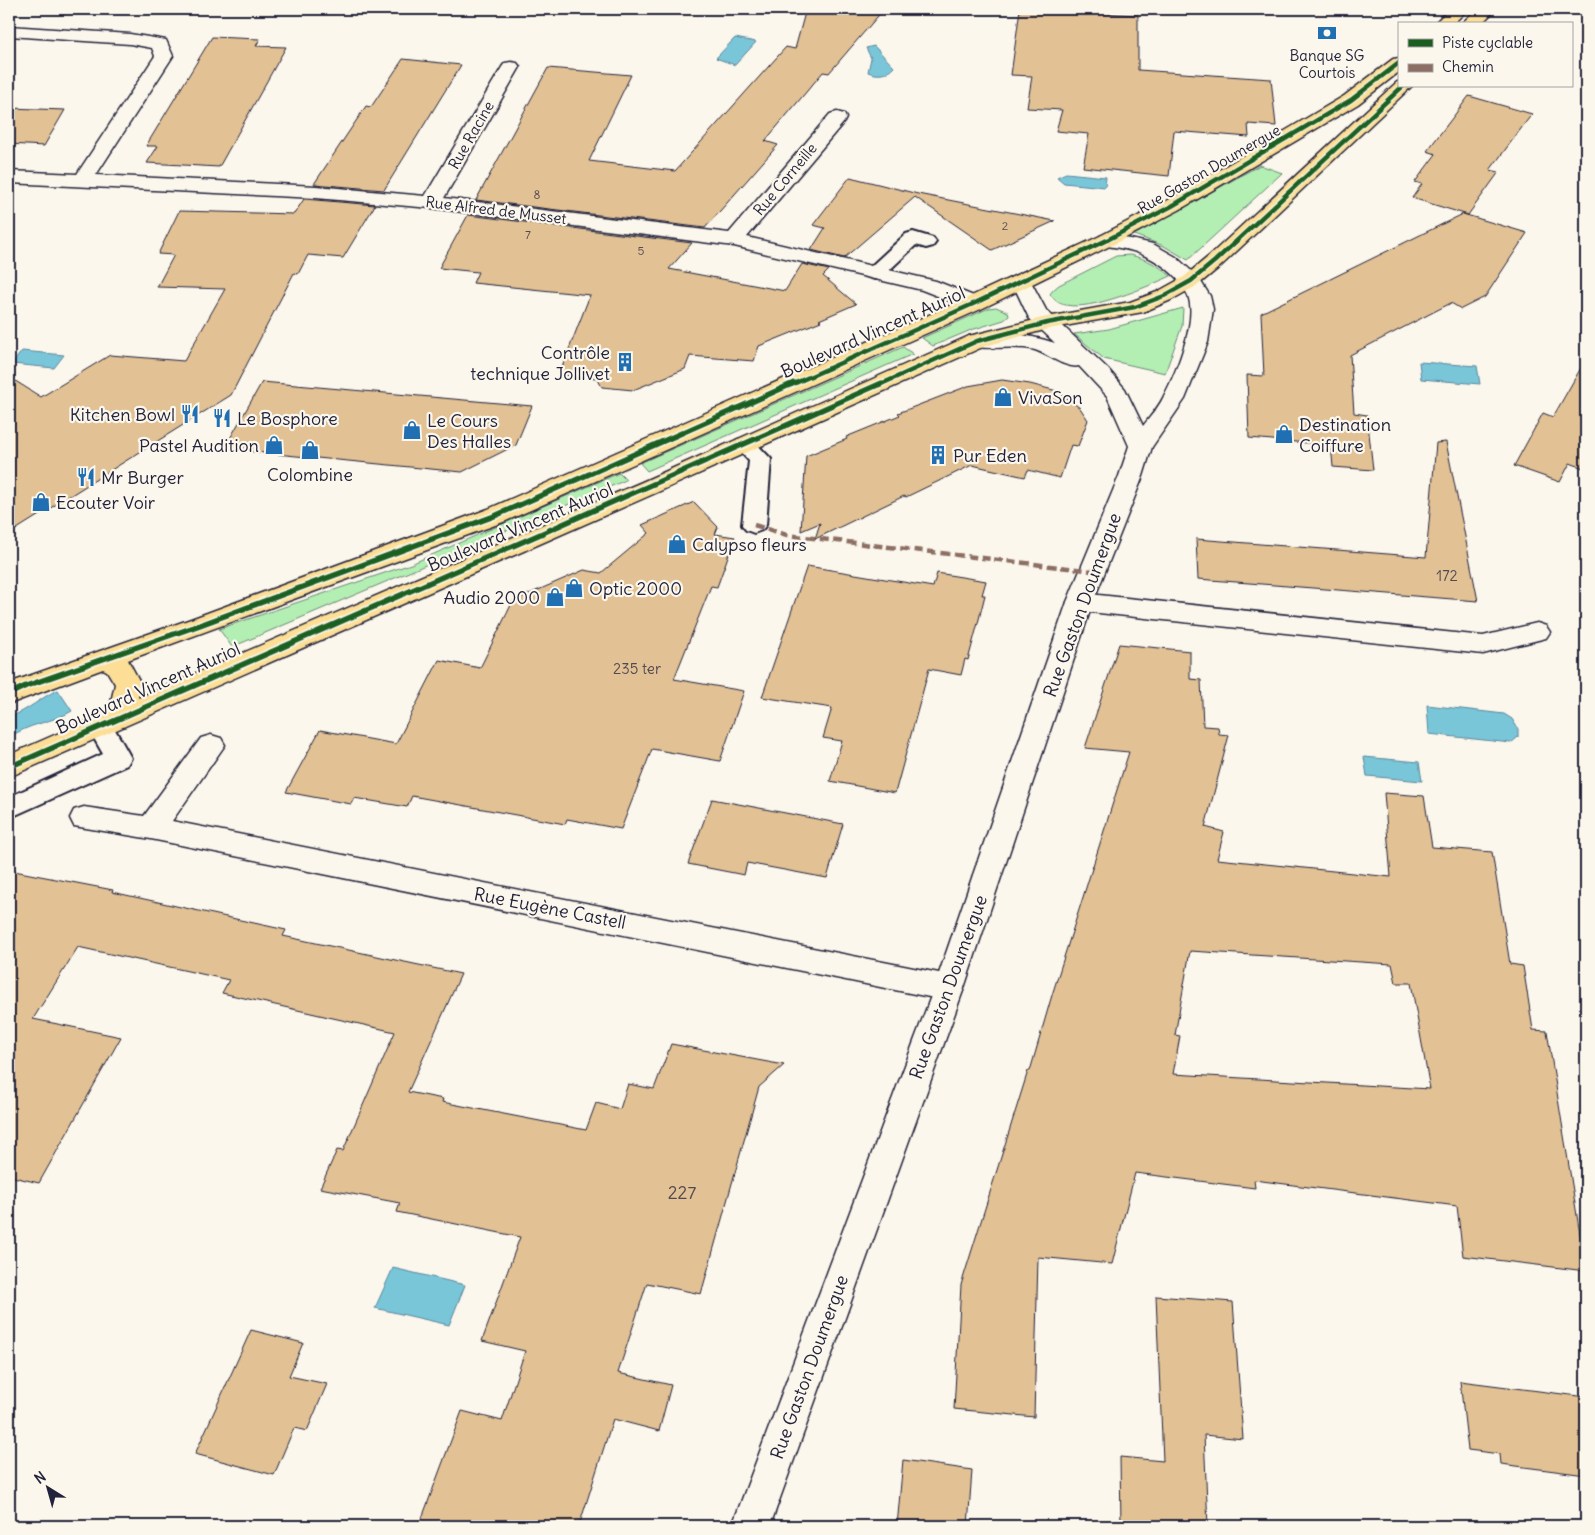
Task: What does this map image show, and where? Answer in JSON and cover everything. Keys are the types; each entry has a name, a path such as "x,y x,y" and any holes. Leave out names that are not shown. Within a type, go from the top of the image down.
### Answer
{"main road":[{"path":"1445,22 1459,9"},
{"path":"1472,22 1487,9"},
{"name":"Rue Gaston Doumergue","path":"1022,282 1172,206 1351,100 1398,64"},
{"path":"1190,281 1222,255 1401,88"},
{"name":"Boulevard Vincent Auriol","path":"9,767 110,721 978,342 1046,323 1135,307 1164,296 1190,281"},
{"name":"Boulevard Vincent Auriol","path":"14,688 362,566 497,515 1022,282"},
{"path":"101,659 117,664 128,684 110,721"}],"street":[{"path":"9,31 130,39 160,44 164,56 83,180"},
{"name":"Rue Racine","path":"431,202 511,67"},
{"name":"Rue Corneille","path":"734,240 837,118"},
{"name":"Rue Alfred de Musset","path":"9,177 316,192 431,202 734,240 929,285 973,304"},
{"name":"Rue Gaston Doumergue","path":"751,1526 949,988 1080,602 1131,476 1141,446 1174,399 1197,342 1202,309 1199,296 1190,281 1169,261 1146,248 1107,240"},
{"path":"1022,282 1037,313 1100,374 1117,394 1141,446"},
{"path":"978,342 1013,339 1033,342 1065,354 1100,374"},
{"path":"1080,602 1483,645 1537,632"},
{"path":"151,828 211,745"},
{"name":"Rue Eugène Castell","path":"84,818 151,828 949,988"}],"lane":[{"path":"875,273 913,238 926,242"},
{"path":"745,445 760,459 754,525"},
{"path":"9,808 118,758 110,721"}],"green space":[{"path":"1260,165 1282,173 1188,260 1164,246 1134,235"},
{"path":"1130,255 1152,263 1171,276 1119,297 1090,305 1063,304 1050,294 1059,285 1116,256"},
{"path":"996,307 1008,312 1009,316 1004,320 971,330 933,346 922,338 989,308"},
{"path":"1183,308 1182,326 1165,373 1104,359 1074,334 1109,329"},
{"path":"903,347 913,354 647,471 640,463"},
{"path":"619,473 626,480 232,647 219,629 411,564"}],"water":[{"path":"735,38 756,42 735,65 716,58"},
{"path":"874,46 894,67 888,72 875,74 868,72 871,58 866,48"},
{"path":"1066,173 1106,177 1105,187 1064,183 1057,177"},
{"path":"22,351 64,355 54,368 12,364"},
{"path":"1419,362 1477,366 1480,384 1421,379"},
{"path":"58,690 72,711 24,729 9,738 9,717"},
{"path":"1427,705 1504,714 1512,719 1518,729 1518,737 1511,743 1429,734"},
{"path":"1364,757 1419,762 1422,781 1367,776"},
{"path":"393,1268 465,1285 449,1325 375,1308"}],"building":[{"path":"806,9 884,9 829,73 823,72 765,141 778,145 705,228 476,200 548,68 631,75 589,161 675,171 786,47 795,49"},
{"path":"1020,9 1138,15 1138,70 1271,79 1276,126 1248,124 1249,137 1174,131 1169,176 1083,167 1089,134 1056,131 1062,110 1027,108 1032,76 1011,75"},
{"path":"212,37 260,39 256,46 286,47 219,167 147,163 158,146 146,146"},
{"path":"403,59 461,65 384,190 314,184 366,106 371,107"},
{"path":"1469,96 1532,114 1490,170 1499,172 1468,215 1412,198 1422,184 1415,182 1436,154 1427,151"},
{"path":"9,108 65,110 44,146 9,144"},
{"path":"850,177 918,194 1055,221 992,250 915,197 844,258 811,250 825,228 813,225"},
{"path":"304,199 375,205 343,258 308,255 298,274 294,273 231,395 9,534 9,377 41,397 110,355 184,361 225,289 157,287 174,255 158,254 179,211 294,214"},
{"path":"1463,214 1527,233 1485,297 1461,309 1451,303 1350,355 1354,413 1367,415 1373,470 1333,467 1331,445 1249,438 1247,375 1264,376 1261,313"},
{"path":"468,215 692,243 669,269 785,291 802,264 829,270 823,276 856,304 819,320 821,321 759,346 754,361 690,356 685,369 633,390 602,387 597,378 559,375 590,295 473,283 478,272 439,268"},
{"path":"1586,359 1586,469 1570,463 1560,482 1514,466 1543,413 1553,417"},
{"name":"Pur Eden","path":"1002,380 1030,384 1057,391 1080,408 1088,420 1078,446 1071,445 1060,478 1028,470 1025,477 972,465 815,539 820,523 801,531 806,456 900,415 898,413 968,386"},
{"path":"262,382 532,406 516,445 462,472 224,449"},
{"path":"1446,442 1478,601 1198,579 1196,539 1426,557 1436,443"},
{"path":"694,502 718,527 715,534 735,537 717,587 711,586 674,679 744,691 720,761 652,749 621,829 567,819 565,824 412,796 407,807 354,798 351,804 286,792 320,730 396,744 439,660 480,668 513,601 584,570 601,573 649,533 642,525"},
{"path":"807,566 933,587 937,573 986,581 982,595 985,595 978,623 968,660 965,659 961,675 929,669 895,793 830,781 842,741 823,738 832,708 762,697"},
{"path":"1119,644 1190,651 1190,679 1201,680 1203,726 1218,727 1219,734 1229,735 1205,827 1224,832 1217,859 1391,877 1384,793 1424,796 1432,847 1492,852 1510,964 1523,966 1533,1030 1547,1031 1586,1271 1463,1256 1457,1206 1254,1180 1255,1188 1135,1173 1112,1264 1038,1257 1034,1417 954,1409 961,1285 1129,752 1085,748","holes":["1190,951 1392,964 1396,983 1411,983 1430,1089 1173,1074 1180,1036 1175,1035"]},
{"path":"712,799 843,824 827,878 747,863 744,875 688,864"},
{"path":"9,870 113,890 112,892 286,930 283,936 461,974 408,1092 443,1099 442,1102 586,1130 596,1103 620,1109 628,1084 654,1089 671,1044 784,1065 759,1087 701,1294 647,1283 618,1373 671,1385 659,1431 613,1419 579,1526 419,1526 462,1411 502,1421 525,1351 482,1341 520,1237 397,1212 400,1203 320,1188 337,1150 343,1151 395,1032 222,993 229,980 78,947 33,1019 121,1037 39,1183 9,1176"},
{"path":"1156,1296 1233,1302 1243,1439 1204,1435 1208,1526 1121,1526 1120,1457 1163,1461"},
{"path":"251,1330 303,1343 289,1376 327,1384 307,1431 294,1428 274,1475 195,1454"},
{"path":"1460,1381 1586,1397 1586,1475 1501,1464 1500,1454 1468,1450"},
{"path":"903,1460 972,1470 968,1526 897,1526"}],"marked path":[{"path":"754,525 787,535 1093,571"}],"cycle path":[{"path":"9,694 26,686 200,625 497,515 973,304 1107,240 1172,206 1351,100 1398,64"},
{"path":"9,767 231,668 650,487 977,341 1047,323 1135,307 1164,296 1191,281 1215,261 1401,88"}],"place":[{"name":"Banque SG Courtois","path":"1327,33"},
{"name":"Contrôle technique Jollivet","path":"625,362"},
{"name":"VivaSon","path":"1003,397"},
{"name":"Kitchen Bowl","path":"190,414"},
{"name":"Le Bosphore","path":"222,418"},
{"name":"Le Cours Des Halles","path":"412,430"},
{"name":"Destination Coiffure","path":"1284,434"},
{"name":"Pastel Audition","path":"274,445"},
{"name":"Colombine","path":"310,450"},
{"name":"Pur Eden","path":"938,455"},
{"name":"Mr Burger","path":"86,477"},
{"name":"Ecouter Voir","path":"41,502"},
{"name":"Calypso fleurs","path":"677,544"},
{"name":"Optic 2000","path":"574,588"},
{"name":"Audio 2000","path":"555,597"}]}
